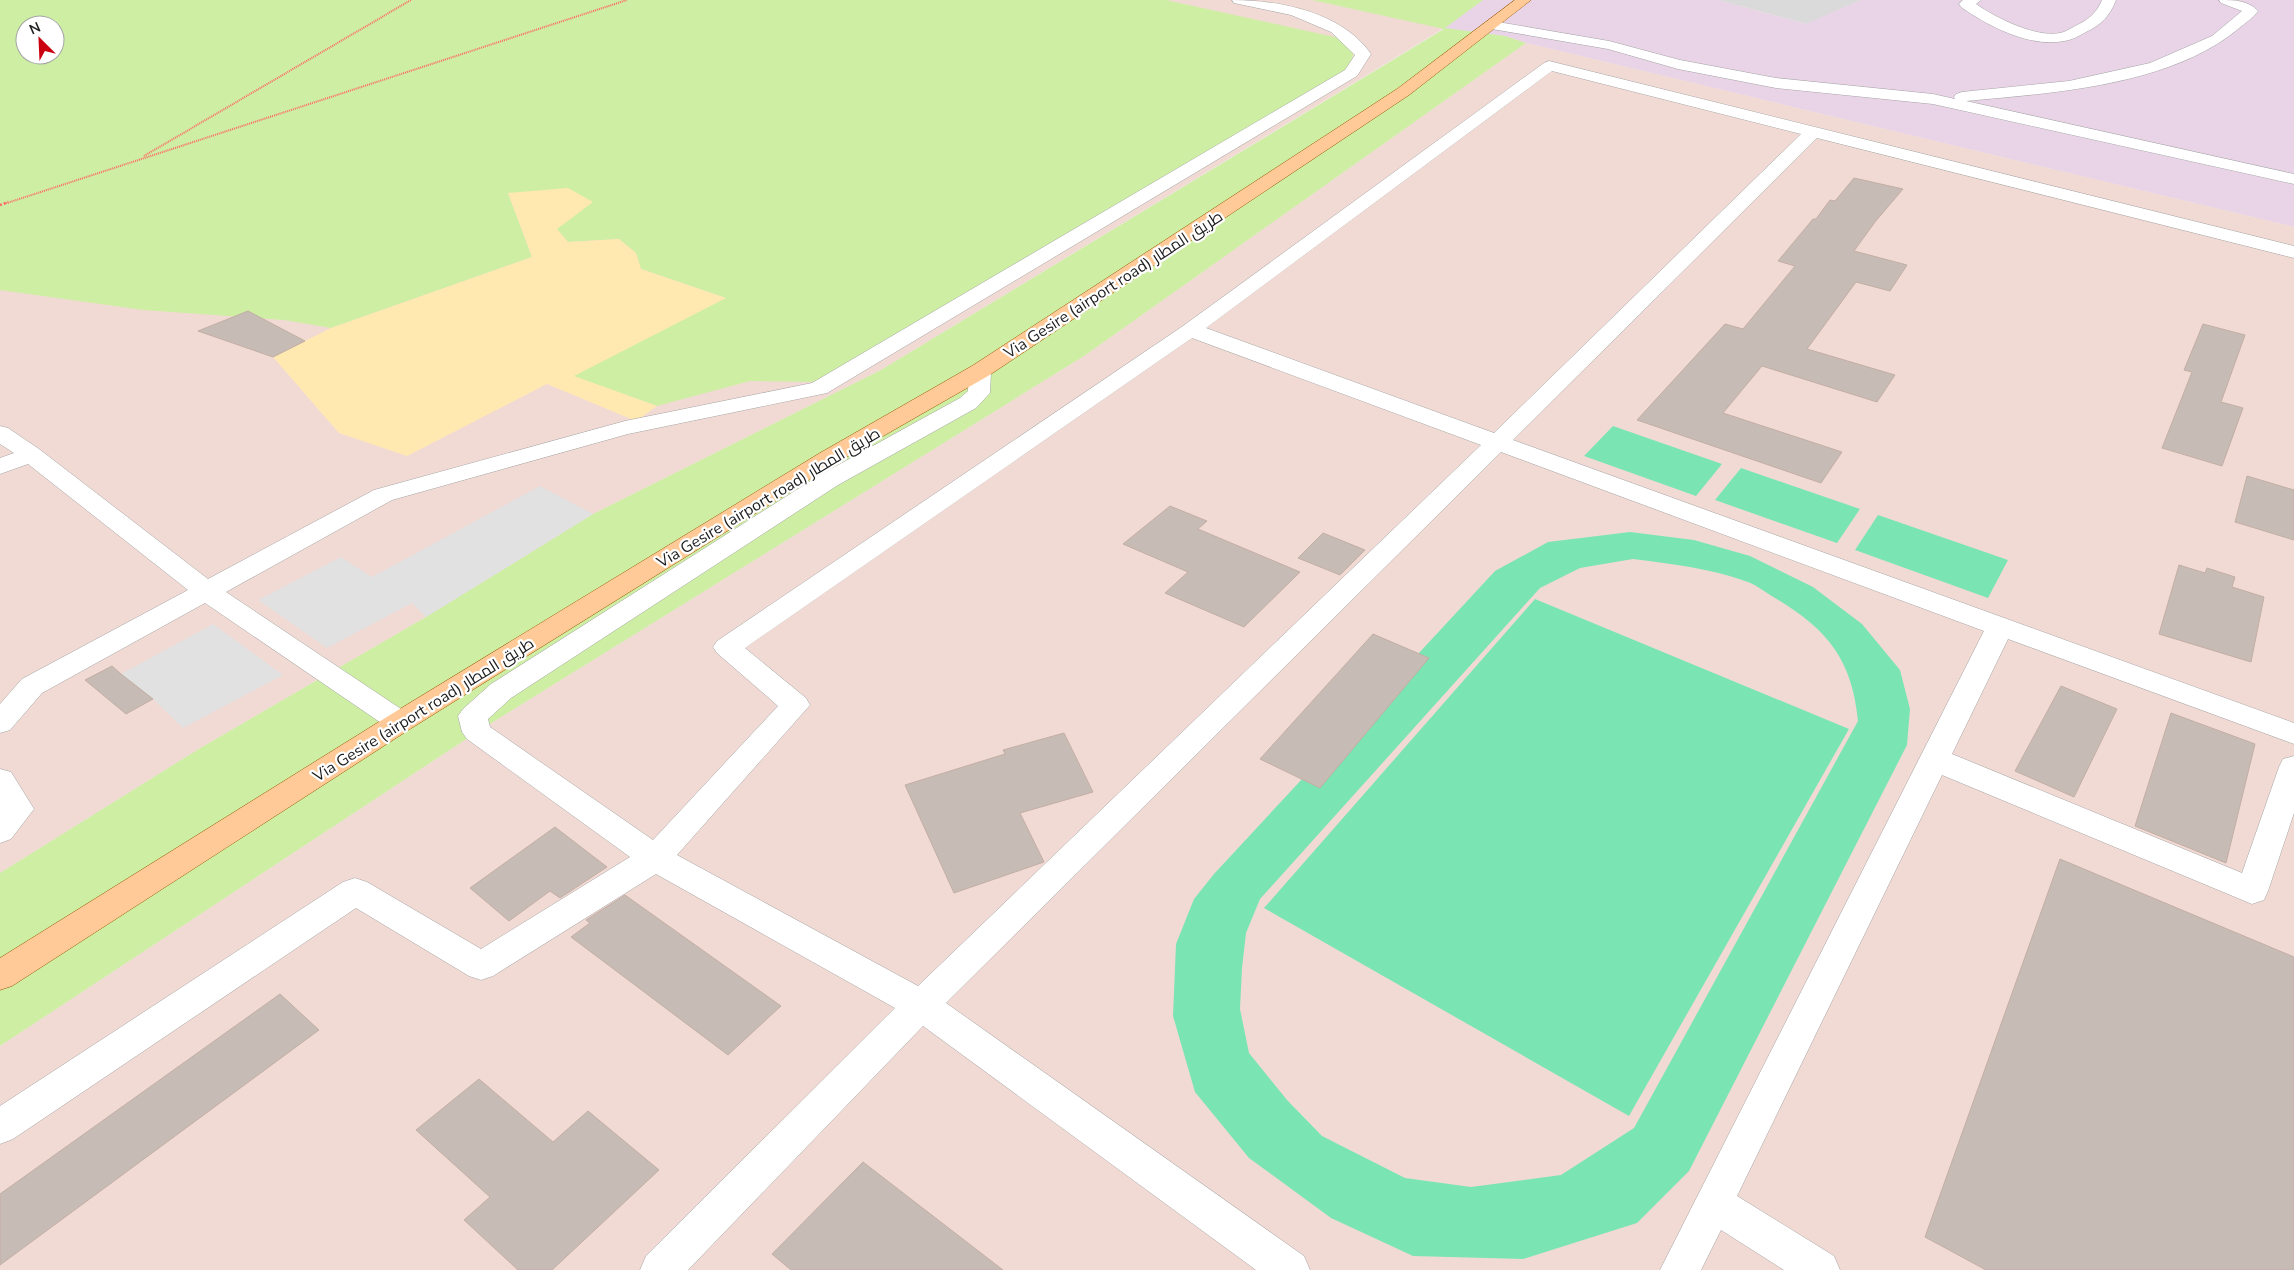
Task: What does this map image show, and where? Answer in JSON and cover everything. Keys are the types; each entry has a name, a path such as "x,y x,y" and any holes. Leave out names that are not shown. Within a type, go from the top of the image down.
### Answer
{"main road":[{"name":"Via Gesire (airport road) طريق المطار","path":"0,976 400,722 820,463 980,371 1402,92 1524,0"}],"street":[{"path":"0,723 32,686 383,495 624,428 818,388 1351,74 1363,54 1336,29 1295,12 1239,0"},
{"path":"1974,0 1966,4 1979,14 1998,23 2038,35 2062,37 2089,26 2105,12 2109,0"},
{"path":"1934,99 2069,86 2155,67 2217,39 2251,11 2245,6 2226,0"},
{"path":"1492,25 1609,45 1678,64 1776,84 1934,99 2294,179"},
{"path":"0,1127 355,891 480,966 655,858 796,705 727,647 1190,330 1550,66 2294,252"},
{"path":"660,1270 921,1005 1813,132"},
{"path":"1190,330 2294,734"},
{"path":"980,371 979,393 968,403 830,480 501,691 473,716 477,732 655,858 921,1005 1290,1270"},
{"path":"0,434 31,454 206,591 400,722"},
{"path":"0,467 31,454"},
{"path":"1680,1270 2000,626"},
{"path":"1934,759 2252,891 2294,767"},
{"path":"0,780 18,809 0,831"},
{"path":"1714,1203 1820,1270"}],"path":[{"path":"140,159 200,122 356,34 411,0"},
{"path":"0,205 627,0"}],"shaded area":[{"path":"0,0 1312,0 1444,28 881,370 593,514 426,617 202,747 0,873"},
{"path":"1483,0 1718,0 1806,24 1861,0 2294,0 2294,227 1526,43 1505,36 1444,28"},
{"path":"1718,0 1861,0 1807,24"},
{"path":"1526,43 2294,227 2294,1270 0,1270 0,1046 477,732 1084,356"},
{"path":"540,486 593,514 426,617 412,603 327,648 258,600 341,557 372,577"},
{"path":"213,624 283,675 183,728 153,699 121,674"}],"green space":[{"path":"0,0 1166,0 1357,42 1346,78 817,382 750,381 657,406 569,375 726,298 641,269 636,253 619,239 568,242 557,230 508,193 532,257 331,328 284,320 143,310 0,290"},
{"path":"1312,0 1483,0 1445,28 1505,36 1526,43 1084,356 477,732 0,1046 0,873 202,747 426,617 593,514 881,370 1444,29"},
{"path":"1613,426 1722,464 1696,496 1584,456"},
{"path":"1741,468 1860,509 1837,543 1715,500"},
{"path":"1878,515 2008,560 1988,598 1855,550"},
{"path":"1630,532 1694,540 1750,556 1813,587 1862,624 1900,670 1910,709 1907,745 1689,1171 1637,1223 1523,1259 1413,1256 1331,1218 1249,1158 1195,1092 1173,1016 1176,944 1194,899 1214,874 1495,571 1548,542","holes":["1633,559 1704,570 1749,582 1793,610 1823,634 1843,663 1855,699 1858,721 1634,1128 1561,1175 1471,1187 1405,1178 1322,1136 1287,1100 1249,1053 1240,1009 1246,933 1260,899 1540,588 1580,568"]},
{"path":"1535,599 1849,729 1629,1116 1264,908"}],"sand":[{"path":"568,188 593,202 557,229 568,242 619,239 636,253 641,269 726,298 574,376 657,406 636,421 547,384 407,456 339,433 273,357 331,328 532,257 508,193"}],"building":[{"path":"1854,178 1903,189 1875,222 1854,251 1907,265 1890,291 1856,282 1807,349 1895,375 1877,402 1762,366 1723,413 1842,452 1821,483 1637,420 1725,324 1743,329 1795,266 1778,261 1813,219 1816,219 1830,200 1835,201"},
{"path":"248,311 305,341 273,357 198,331"},
{"path":"2203,324 2245,335 2221,402 2243,408 2222,466 2162,448 2192,372 2184,370"},
{"path":"2247,476 2294,490 2294,540 2235,522"},
{"path":"1170,506 1207,521 1198,529 1300,572 1244,627 1165,593 1188,572 1123,544"},
{"path":"1323,533 1365,550 1340,575 1298,558"},
{"path":"2179,565 2205,573 2207,568 2235,577 2232,587 2264,597 2251,662 2159,634"},
{"path":"1373,634 1429,658 1320,788 1260,759"},
{"path":"112,666 153,699 126,714 85,680"},
{"path":"2061,686 2117,709 2074,797 2015,771"},
{"path":"2171,713 2255,744 2226,863 2135,826"},
{"path":"1064,733 1093,792 1020,813 1044,862 954,893 905,785 1005,754 1003,750"},
{"path":"555,827 607,867 560,898 550,891 509,921 470,888"},
{"path":"2060,859 2294,957 2294,1270 1986,1270 1925,1237"},
{"path":"625,895 781,1006 728,1055 571,937 590,923 586,920"},
{"path":"280,994 319,1030 0,1265 0,1194"},
{"path":"479,1079 553,1142 588,1111 659,1170 552,1270 518,1270 464,1220 490,1197 416,1130"},
{"path":"863,1162 1003,1270 791,1270 772,1254"}]}
